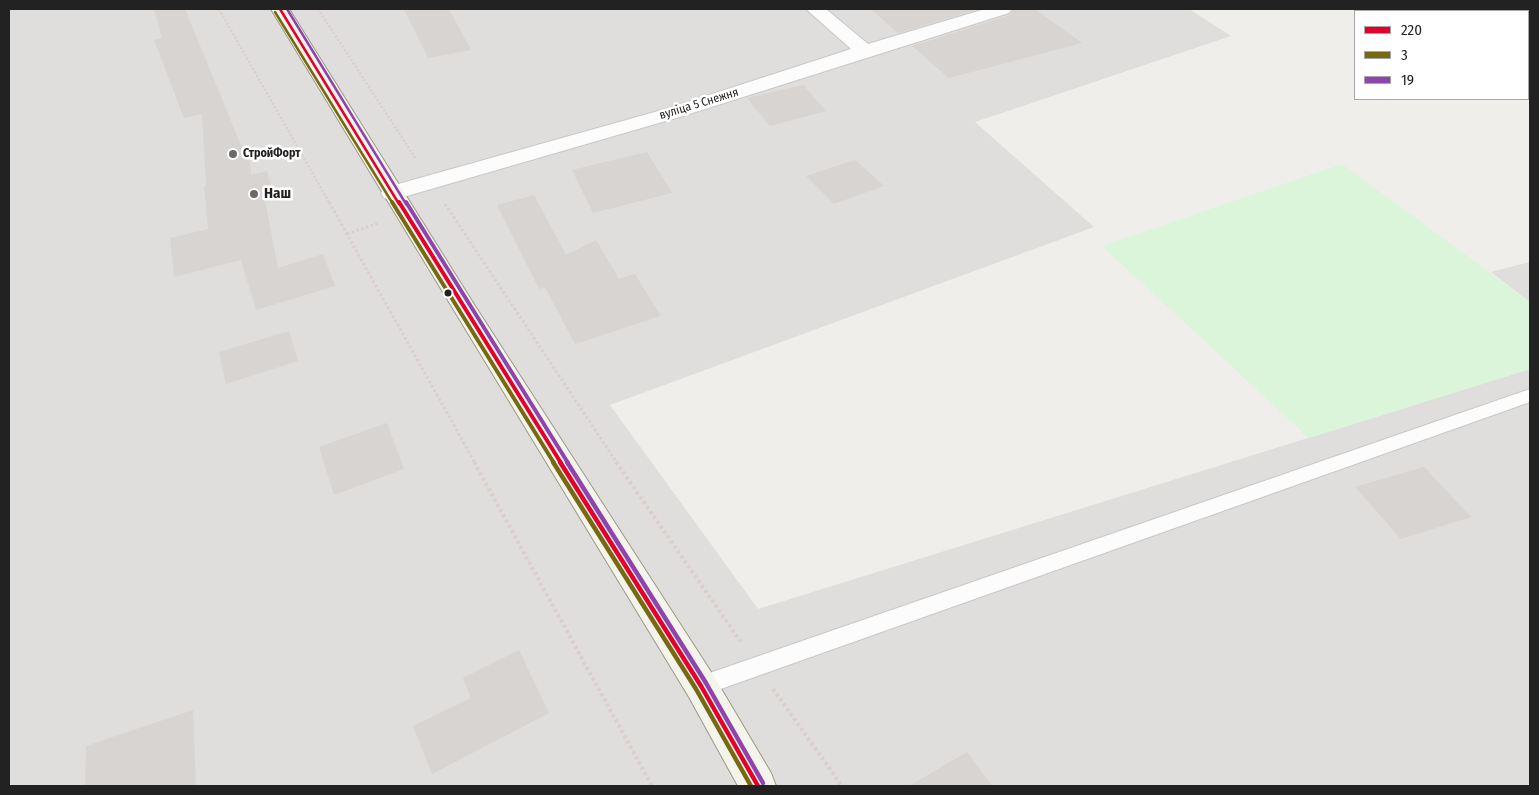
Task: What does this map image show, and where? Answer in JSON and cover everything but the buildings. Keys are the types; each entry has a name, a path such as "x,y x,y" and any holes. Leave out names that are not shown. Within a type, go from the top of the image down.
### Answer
{"main road":[{"path":"280,9 392,193 701,686 758,786"}],"street":[{"path":"815,9 865,51"},
{"name":"вуліца 5 Снежня","path":"392,193 676,112 1003,9"}],"lane":[{"path":"701,686 1530,395"}],"path":[{"path":"219,9 398,324 652,786"},
{"path":"318,9 577,405 842,786"}],"shaded area":[{"path":"9,9 1189,9 1231,36 975,122 1094,227 610,405 758,609 1530,369 1530,786 9,786"},
{"path":"1530,262 1530,302 1491,272"}],"green space":[{"path":"1342,164 1530,302 1530,369 1309,438 1102,246"}],"transit line":[{"name":"220","path":"280,9 466,312 701,686 758,786"},
{"name":"19","path":"287,9 471,309 706,683 763,783"},
{"name":"3","path":"275,12 461,315 696,689 751,786"}],"place":[{"name":"СтройФорт","path":"233,154"},
{"name":"Наш","path":"254,194"}]}
